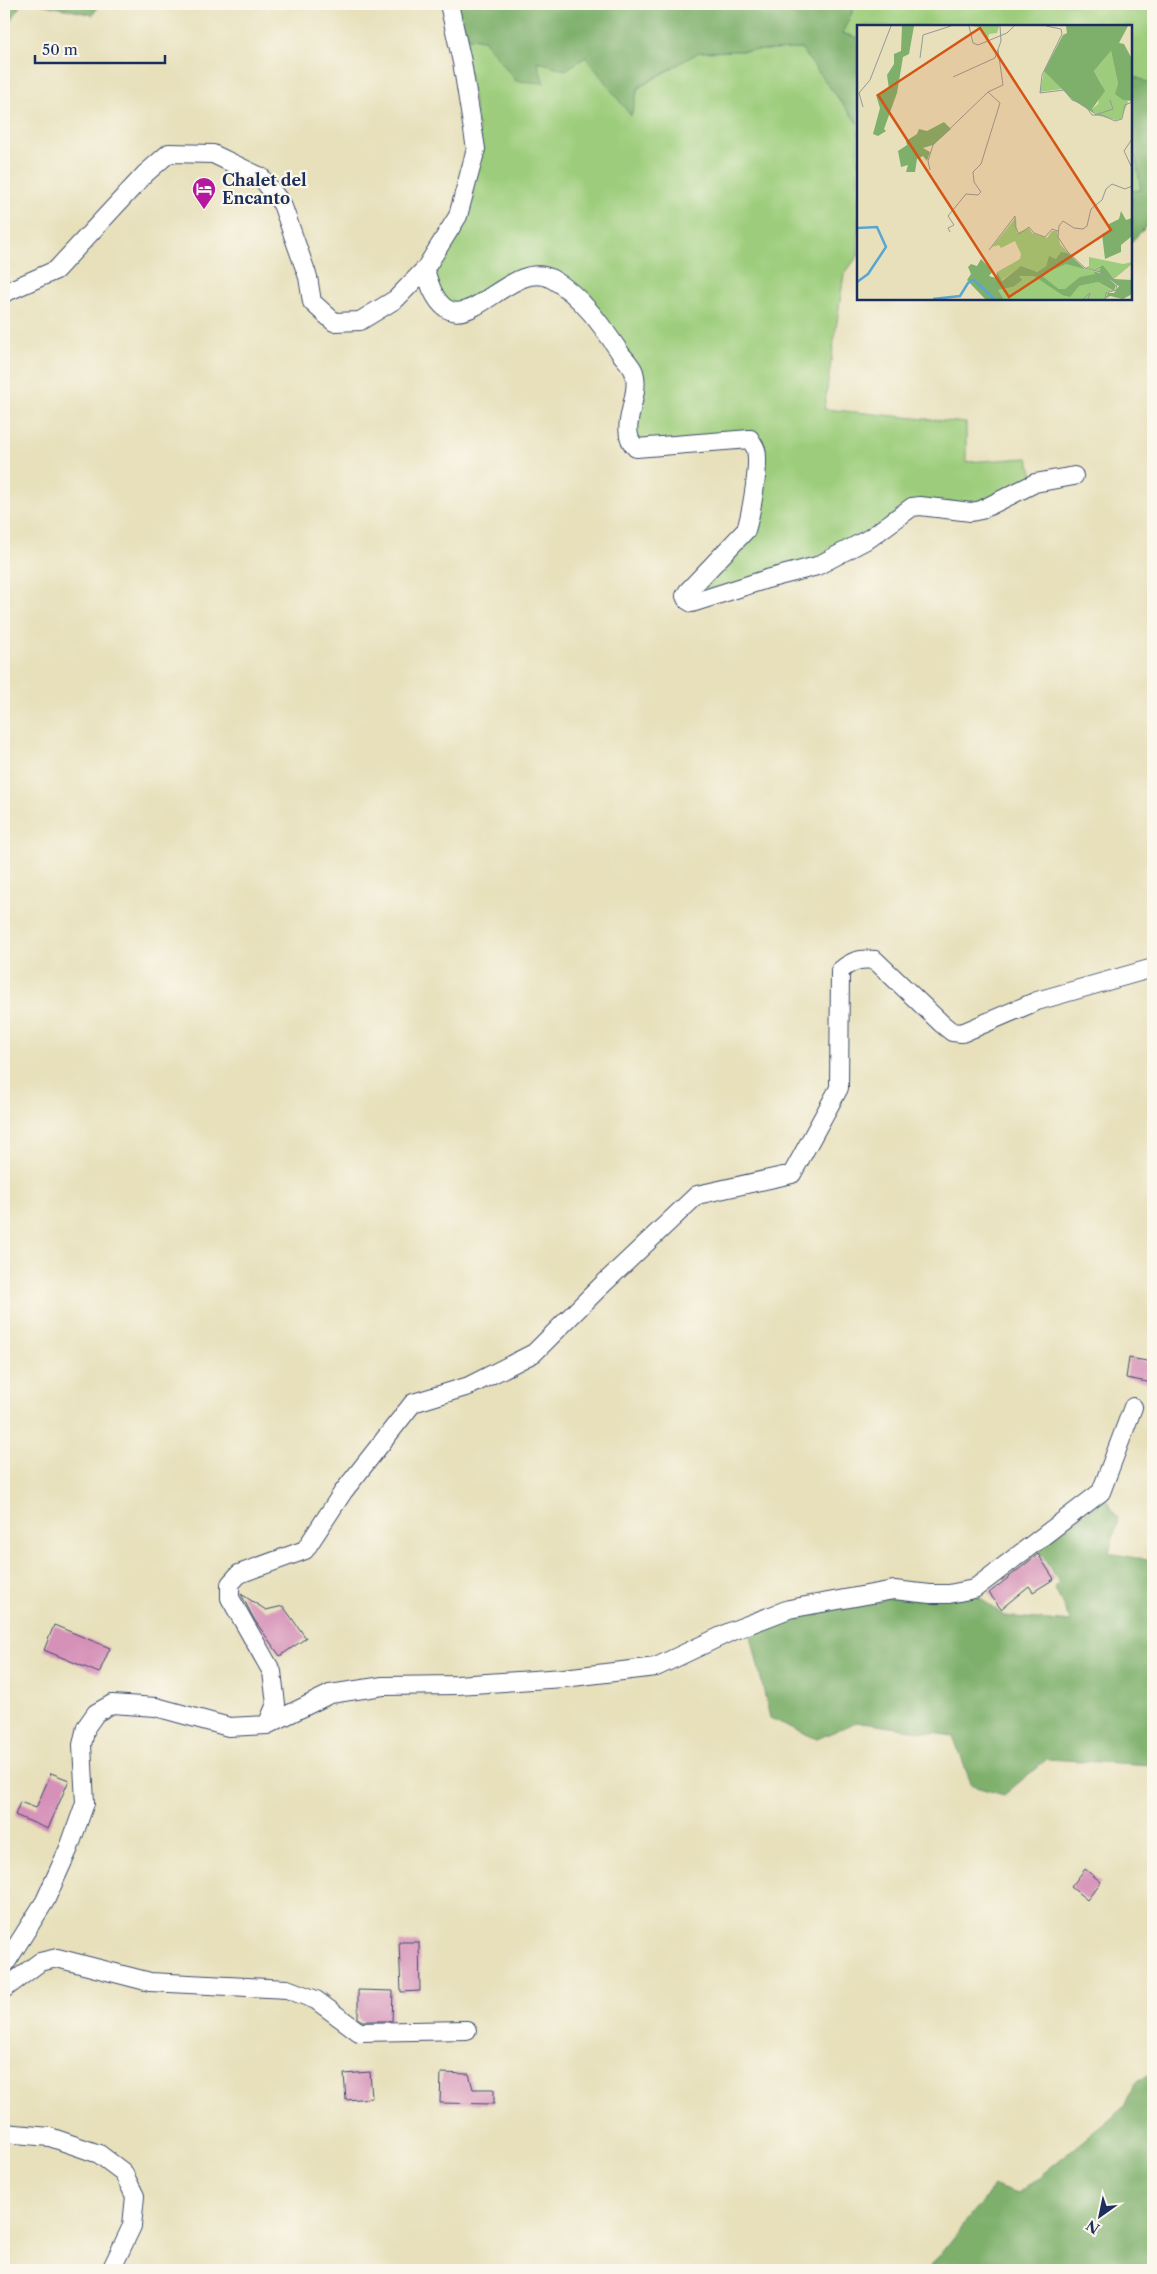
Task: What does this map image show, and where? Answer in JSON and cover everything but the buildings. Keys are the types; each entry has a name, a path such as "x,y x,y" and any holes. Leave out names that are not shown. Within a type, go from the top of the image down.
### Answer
{"street":[{"path":"4,293 56,270 145,174 169,153 213,154 261,177 282,204 308,277 312,302 334,322 360,321 396,299 425,269 458,216 476,149 462,62 449,4"},
{"path":"425,269 435,298 446,308 461,312 477,307 522,277 535,274 548,277 564,285 601,325 634,372 636,388 628,432 629,441 636,448 750,440 755,448 757,458 746,530 688,591 685,596 692,603 767,579 817,566 870,538 912,508 920,506 971,512 981,510 1035,483 1074,476"},
{"path":"267,1725 276,1704 272,1672 230,1598 230,1584 239,1574 305,1550 342,1492 414,1403 469,1386 534,1354 600,1287 697,1195 792,1174 839,1088 840,971 844,967 861,958 875,960 942,1024 952,1032 962,1033 1037,1001 1153,968"},
{"path":"4,1966 45,1901 69,1848 85,1802 82,1745 86,1727 96,1712 112,1704 156,1707 230,1727 267,1725 330,1694 383,1686 457,1685 564,1678 656,1667 732,1631 788,1609 894,1590 949,1594 974,1589 1101,1492 1133,1407"},
{"path":"4,1989 40,1962 57,1958 150,1982 287,1989 316,2000 359,2032 467,2030"},
{"path":"4,2133 50,2136 99,2154 123,2172 135,2196 132,2226 111,2270"}],"green space":[{"path":"4,4 21,4 4,33"},
{"path":"41,4 99,4 93,15"},
{"path":"456,4 856,4 842,33 857,38 857,123 801,49 699,52 638,88 631,116 586,57 565,70 537,61 544,83 516,81 484,40 463,37"},
{"path":"856,4 1153,4 1153,85 1132,75 1132,25 857,25 857,38 842,33"},
{"path":"463,37 484,39 516,81 536,61 586,56 631,115 638,88 699,52 801,49 857,123 857,257 844,274 824,409 966,423 966,462 1028,458 1033,476 979,504 920,500 867,532 814,560 693,596 744,543 761,445 639,441 635,438 643,388 551,271 460,305 443,297 432,270 482,150"},
{"path":"1132,75 1153,85 1153,220 1132,241 1132,191 1141,190 1136,157 1132,157"},
{"path":"1132,157 1136,157 1141,190 1132,191"},
{"path":"1105,1497 1118,1519 1109,1553 1153,1561 1153,1765 1047,1759 1004,1795 972,1786 953,1736 856,1722 817,1739 770,1718 750,1631 791,1615 894,1597 977,1595 1004,1616 1071,1622 1054,1587 1059,1583 1038,1549"},
{"path":"1153,2072 1153,2270 1067,2270 1038,2265 1036,2270 928,2270 994,2186 1018,2194 1124,2107 1134,2084"}],"place":[{"name":"Chalet del Encanto","path":"204,210"}]}
